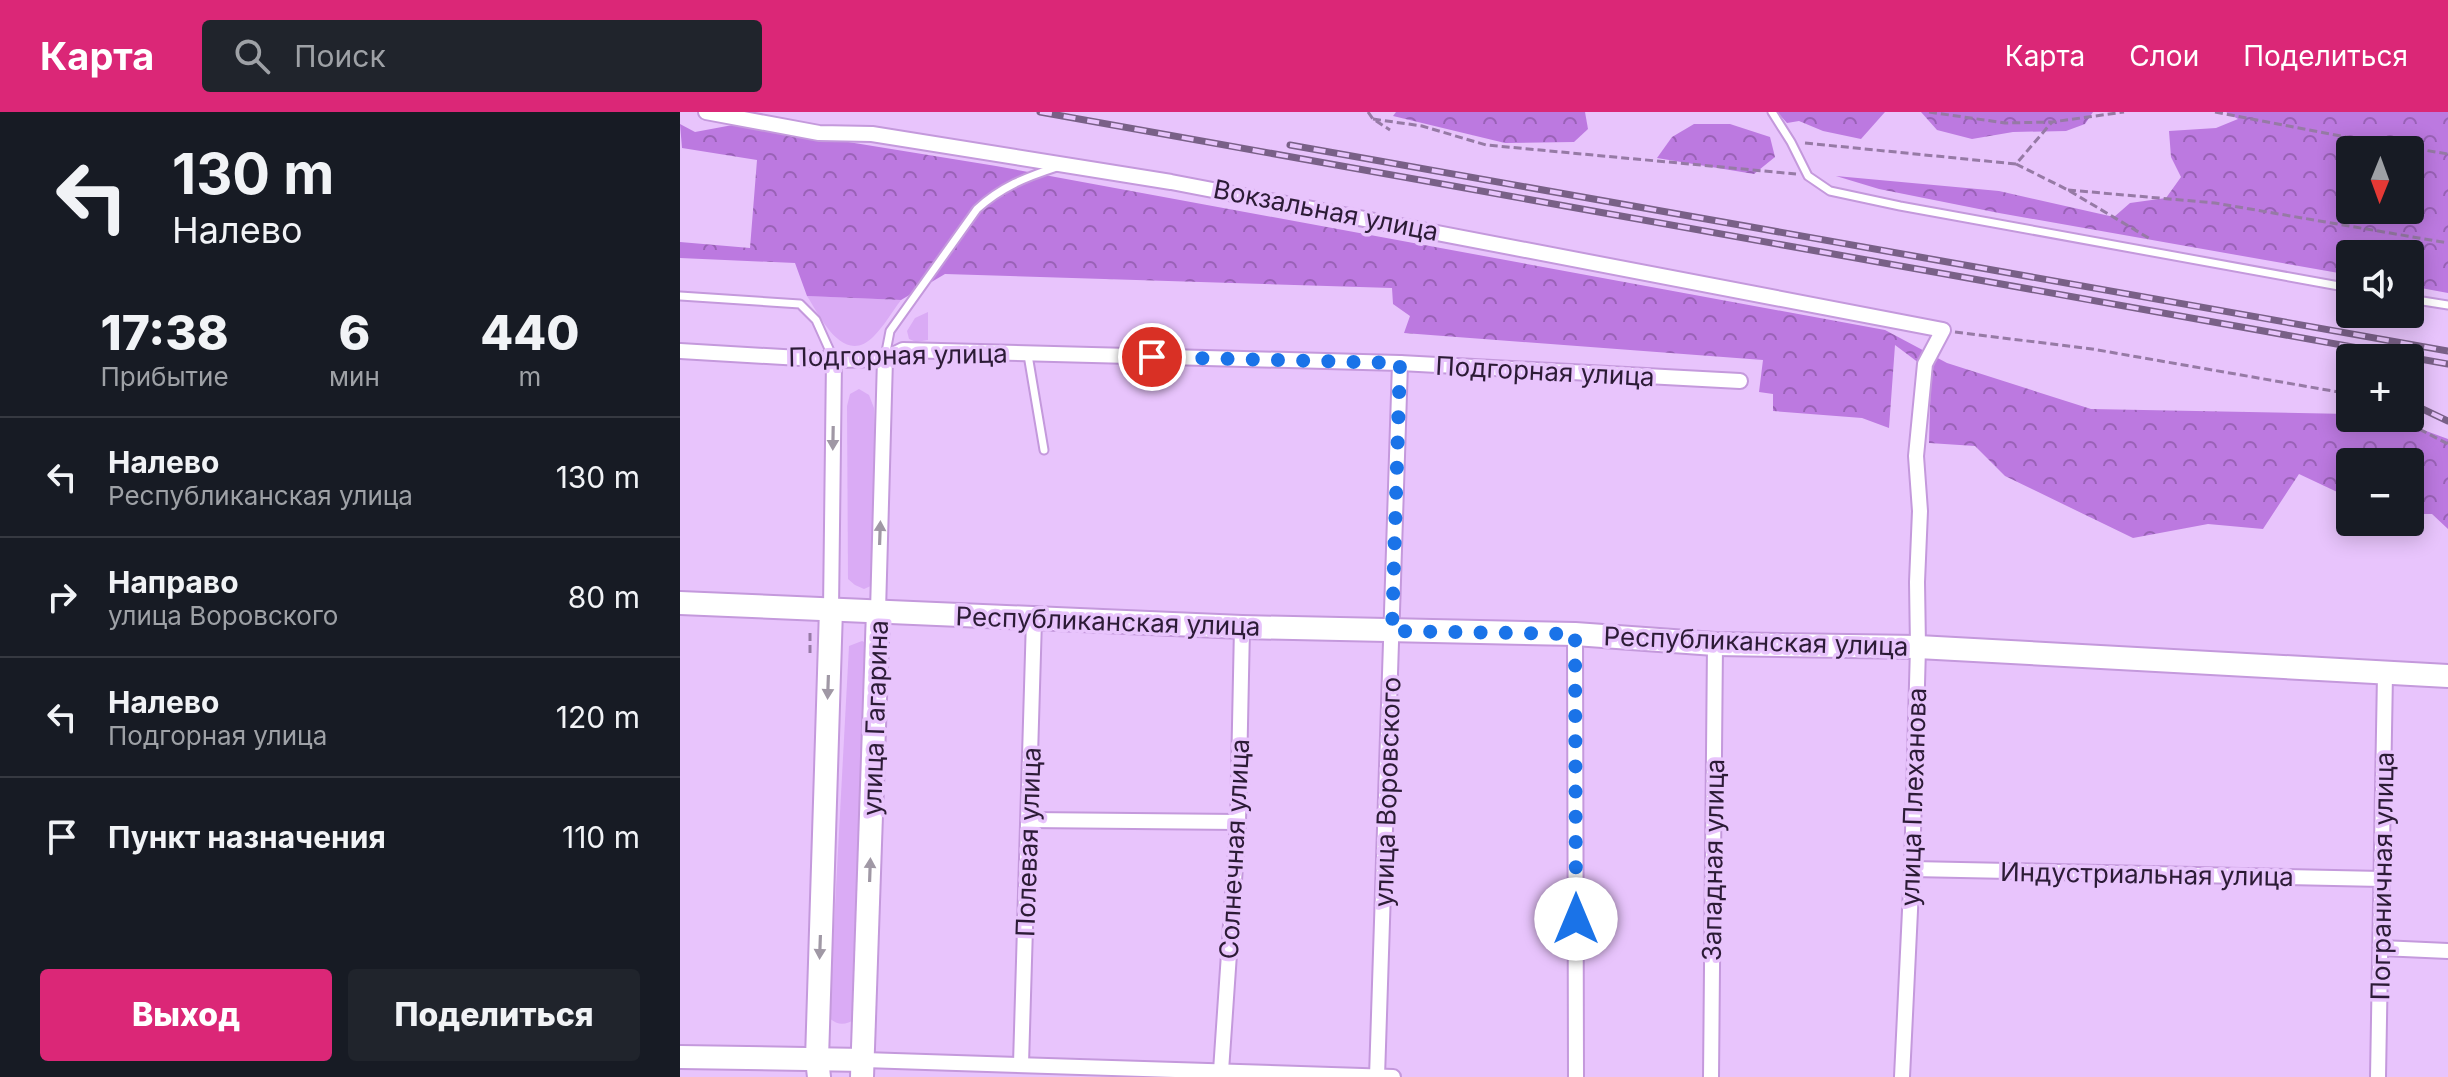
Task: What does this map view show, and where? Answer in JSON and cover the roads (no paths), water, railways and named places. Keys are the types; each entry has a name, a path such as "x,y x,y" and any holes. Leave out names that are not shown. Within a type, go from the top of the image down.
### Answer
{"street":[{"name":"Вокзальная улица","path":"706,112 819,133 872,134 1171,182 1373,218 1943,330"},
{"name":"улица Плеханова","path":"1902,1077 1918,647 1920,511 1916,456 1925,364 1943,330"},
{"name":"Подгорная улица","path":"680,351 834,360 885,359 903,350 1400,363 1740,381"},
{"name":"улица Гагарина","path":"863,1068 885,359"},
{"name":"улица Гагарина","path":"818,1068 831,609 834,360"},
{"name":"улица Воровского","path":"1377,1077 1400,363"},
{"name":"Республиканская улица","path":"680,603 1242,627 1575,634 1715,644 1918,647 2448,676"},
{"name":"Полевая улица","path":"1021,1064 1034,619"},
{"name":"Солнечная улица","path":"1221,1071 1238,822 1242,627"},
{"path":"1575,634 1576,1077"},
{"name":"Западная улица","path":"1711,1077 1715,644"},
{"name":"Пограничная улица","path":"2378,1077 2385,674"},
{"path":"1029,820 1238,822"},
{"name":"Индустриальная улица","path":"1912,869 2382,879"},
{"path":"2381,948 2448,951"},
{"path":"680,1057 818,1068 1021,1064 1393,1077"}],"lane":[{"path":"1772,112 1808,176 1830,191 2336,285"},
{"path":"885,359 890,331 977,209 995,192 1020,179 1062,165"},
{"path":"680,296 800,304 816,320 834,360"},
{"path":"2424,301 2448,305"},
{"path":"1028,355 1044,450"}],"railway":[{"path":"1040,112 2448,364"},
{"path":"1290,145 2448,351"},
{"path":"2424,410 2448,421"}]}
